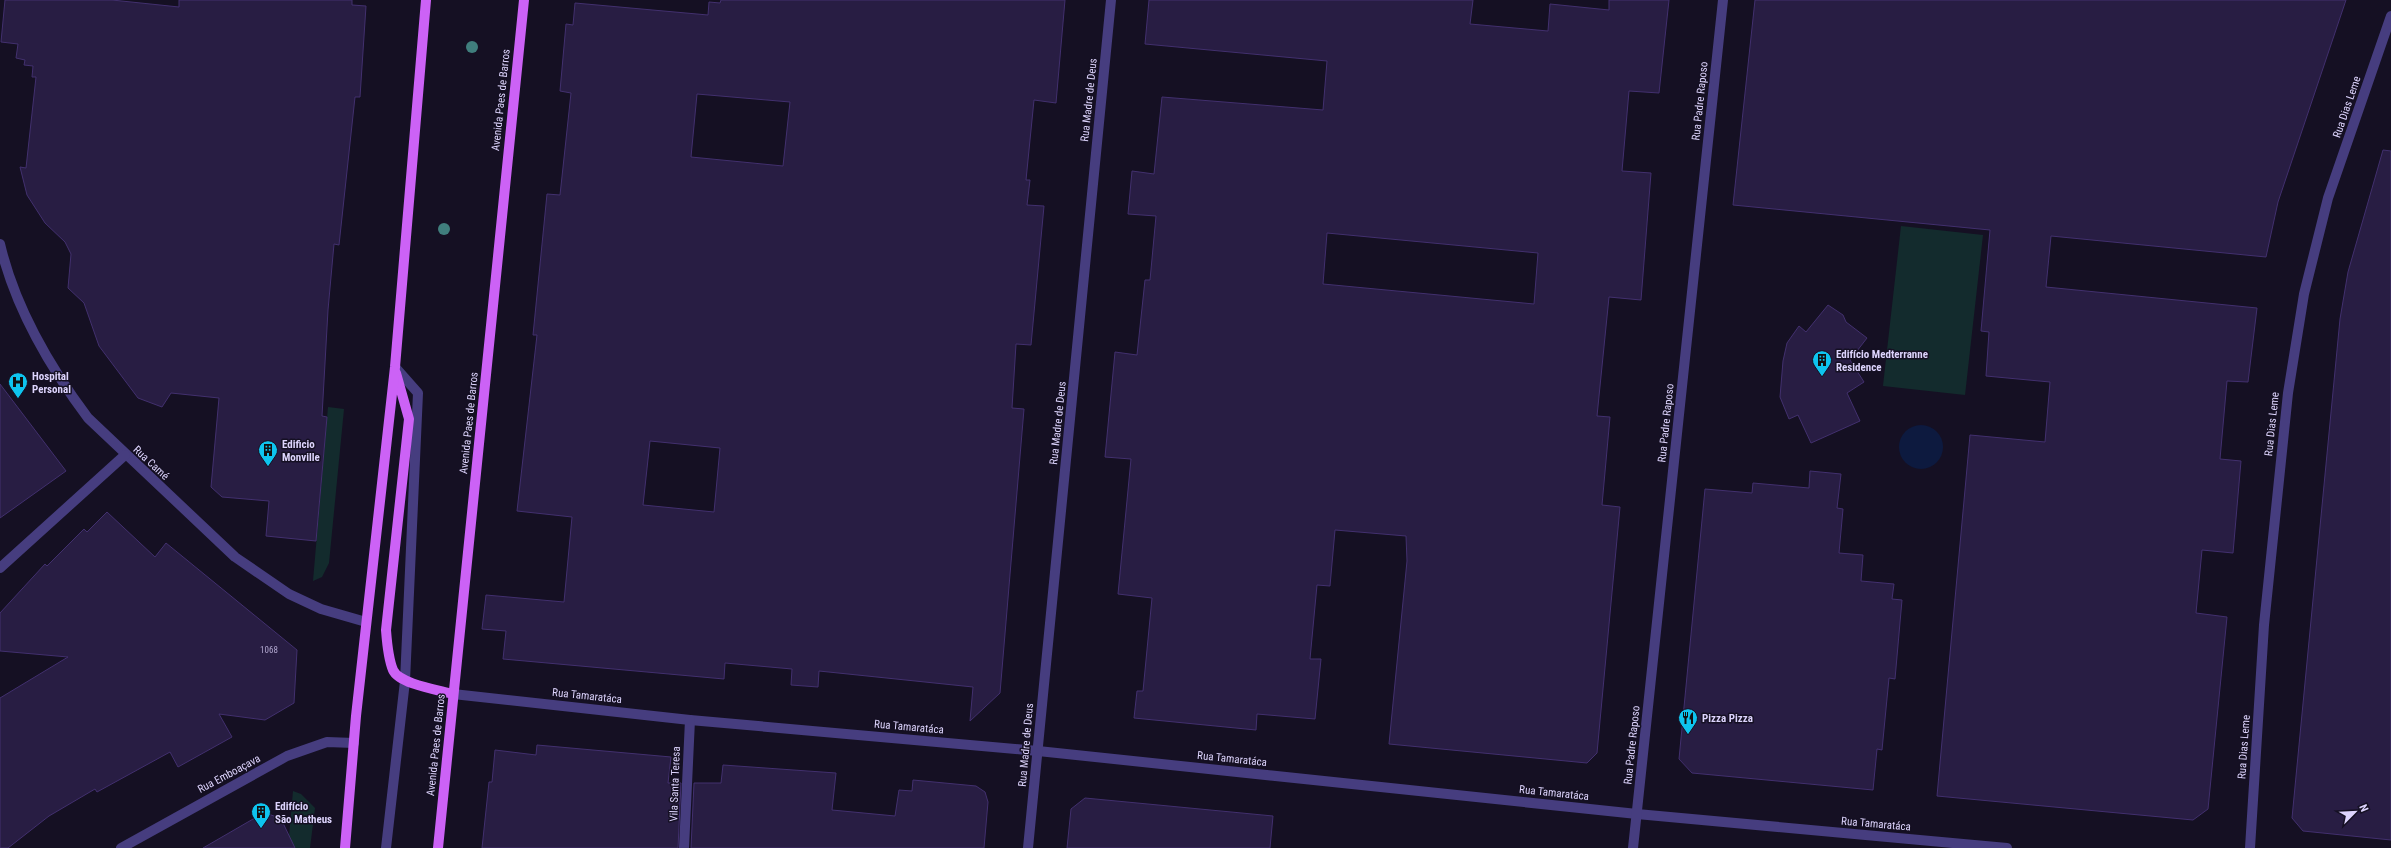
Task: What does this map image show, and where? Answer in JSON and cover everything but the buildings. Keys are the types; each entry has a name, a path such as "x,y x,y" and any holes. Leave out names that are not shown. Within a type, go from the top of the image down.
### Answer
{"main road":[{"path":"345,848 366,622 395,367 426,0"},
{"name":"Avenida Paes de Barros","path":"438,848 524,0"},
{"path":"395,367 409,419 386,630 388,650 394,672 405,681 453,694"}],"street":[{"name":"Rua Madre de Deus","path":"1028,848 1111,0"},
{"name":"Rua Padre Raposo","path":"1634,848 1723,0"},
{"name":"Rua Dias Leme","path":"2250,848 2264,625 2288,393 2304,294 2328,198 2391,16"},
{"name":"Rua Camé","path":"0,244 6,271 35,337 70,393 88,418 125,455 235,557 289,594 321,609 366,622"},
{"path":"386,848 405,681 418,393 395,367"},
{"path":"0,568 125,455"},
{"name":"Rua Tamaratáca","path":"453,694 690,720 1038,751 1637,814 2007,848"},
{"name":"Vila Santa Teresa","path":"684,848 690,720"},
{"name":"Rua Emboaçava","path":"121,848 287,756 327,742 354,743"}],"green space":[{"path":"1901,226 1983,235 1965,395 1883,386"},
{"path":"328,407 344,409 329,563 322,577 313,581"},
{"path":"293,791 301,794 315,808 310,848 288,848"}],"water":[{"path":"1921,425 1933,429 1939,435 1943,447 1939,459 1933,465 1921,469 1909,465 1903,459 1899,447 1903,435 1909,429"}],"place":[{"name":"Edifício Medterranne Residence","path":"1822,377"},
{"name":"Hospital Personal","path":"18,399"},
{"name":"Edificio Monville","path":"268,467"},
{"name":"Pizza Pizza","path":"1688,735"},
{"name":"Edifício São Matheus","path":"261,829"}]}
